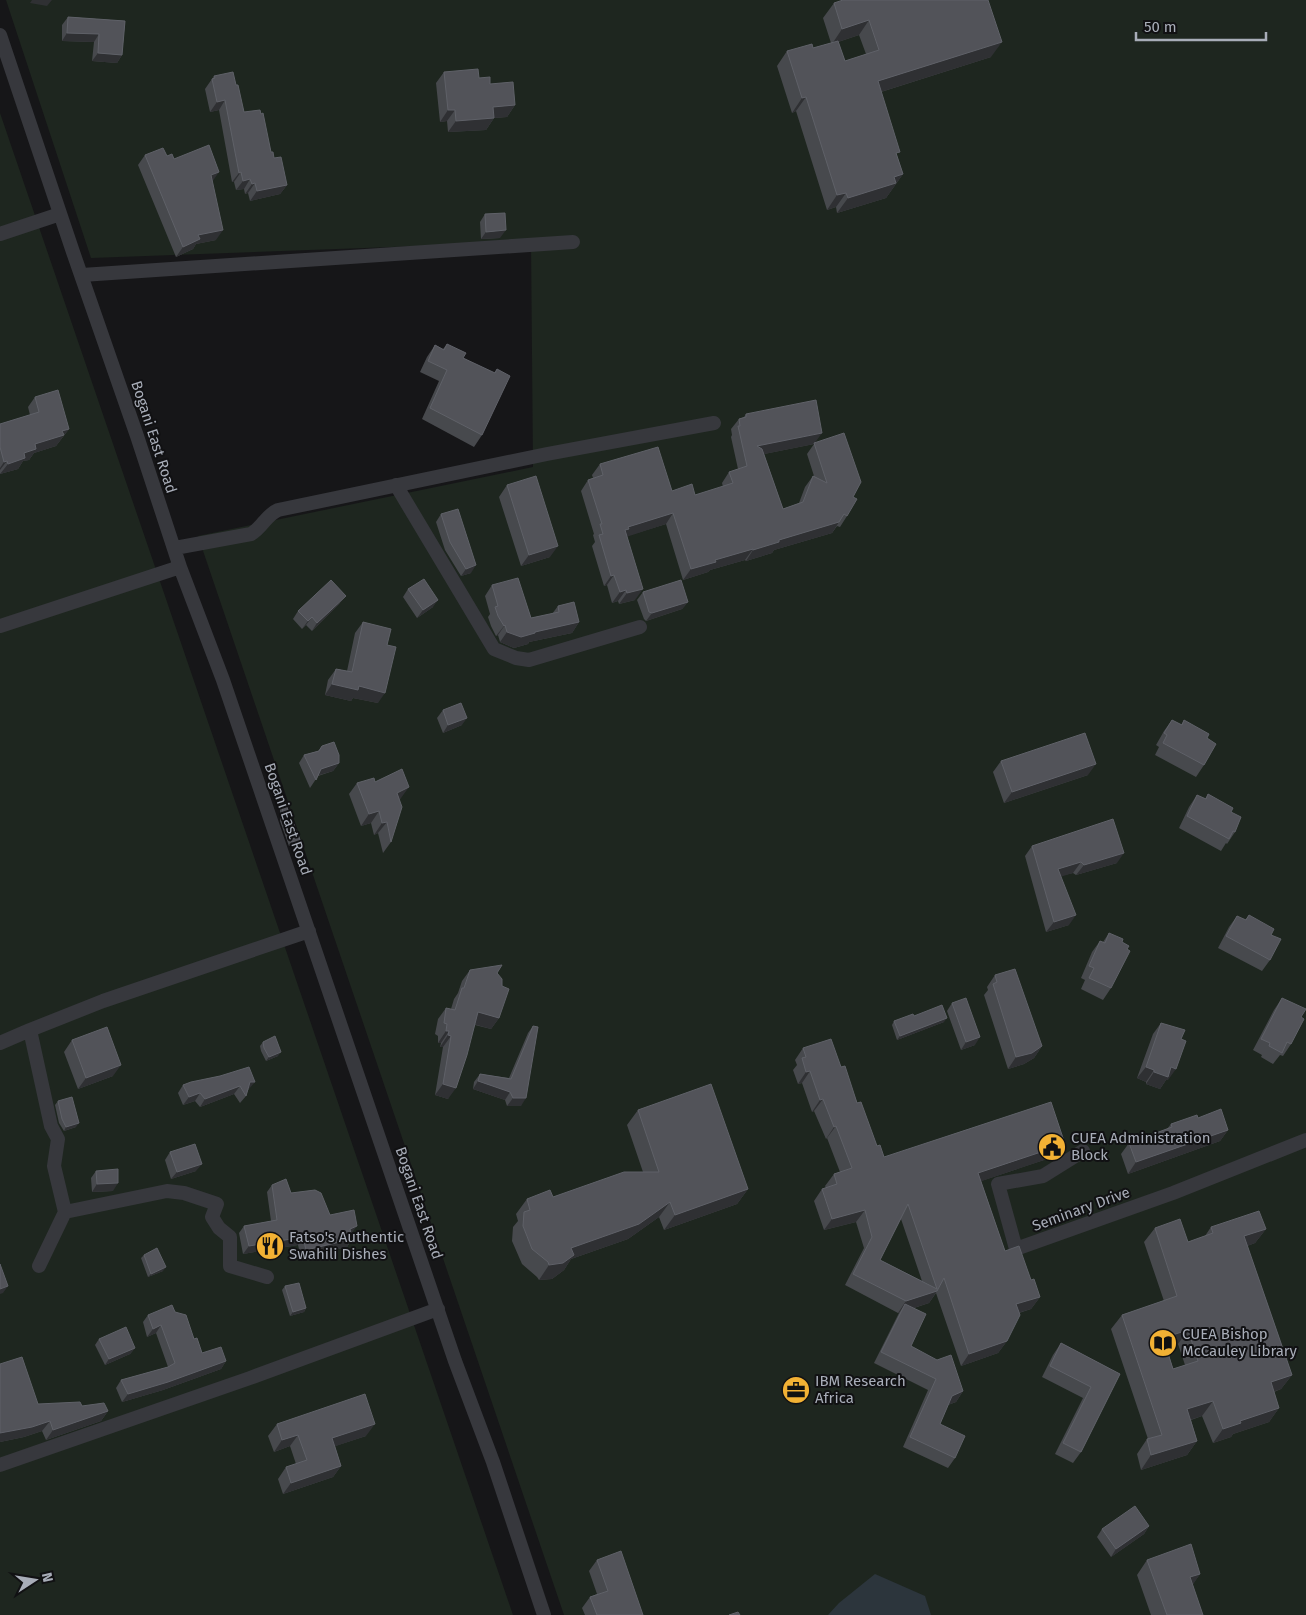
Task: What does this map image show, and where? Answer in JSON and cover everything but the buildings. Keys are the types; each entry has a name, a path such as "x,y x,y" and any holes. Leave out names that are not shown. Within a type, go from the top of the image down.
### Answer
{"street":[{"name":"Bogani East Road","path":"0,35 180,567 223,680 544,1615"},
{"path":"0,234 60,214"},
{"path":"82,275 573,242"},
{"path":"175,548 251,534 258,529 270,514 278,510 547,454 714,423"},
{"path":"396,486 494,650 516,658 529,660 640,626"},
{"path":"0,626 180,567"},
{"path":"0,1043 103,1001 309,931"},
{"path":"30,1030 52,1126 58,1139 54,1166 65,1212 39,1266"},
{"name":"Seminary Drive","path":"1084,1151 1042,1176 998,1184 1016,1249 1173,1193 1306,1140"},
{"path":"65,1212 167,1191 184,1193 217,1204 212,1216 219,1228 230,1237 230,1266 267,1277"},
{"path":"0,1465 250,1378 438,1309"}],"shaded area":[{"path":"6,0 1306,0 1306,1615 564,1615 198,536 533,467 531,242 91,258"},
{"path":"0,113 513,1615 0,1615"},
{"path":"875,1574 925,1596 931,1615 828,1615 839,1603"}],"place":[{"name":"CUEA Administration Block","path":"1052,1147"},
{"name":"Fatso's Authentic Swahili Dishes","path":"270,1246"},
{"name":"CUEA Bishop McCauley Library","path":"1163,1343"},
{"name":"IBM Research Africa","path":"796,1390"}]}
